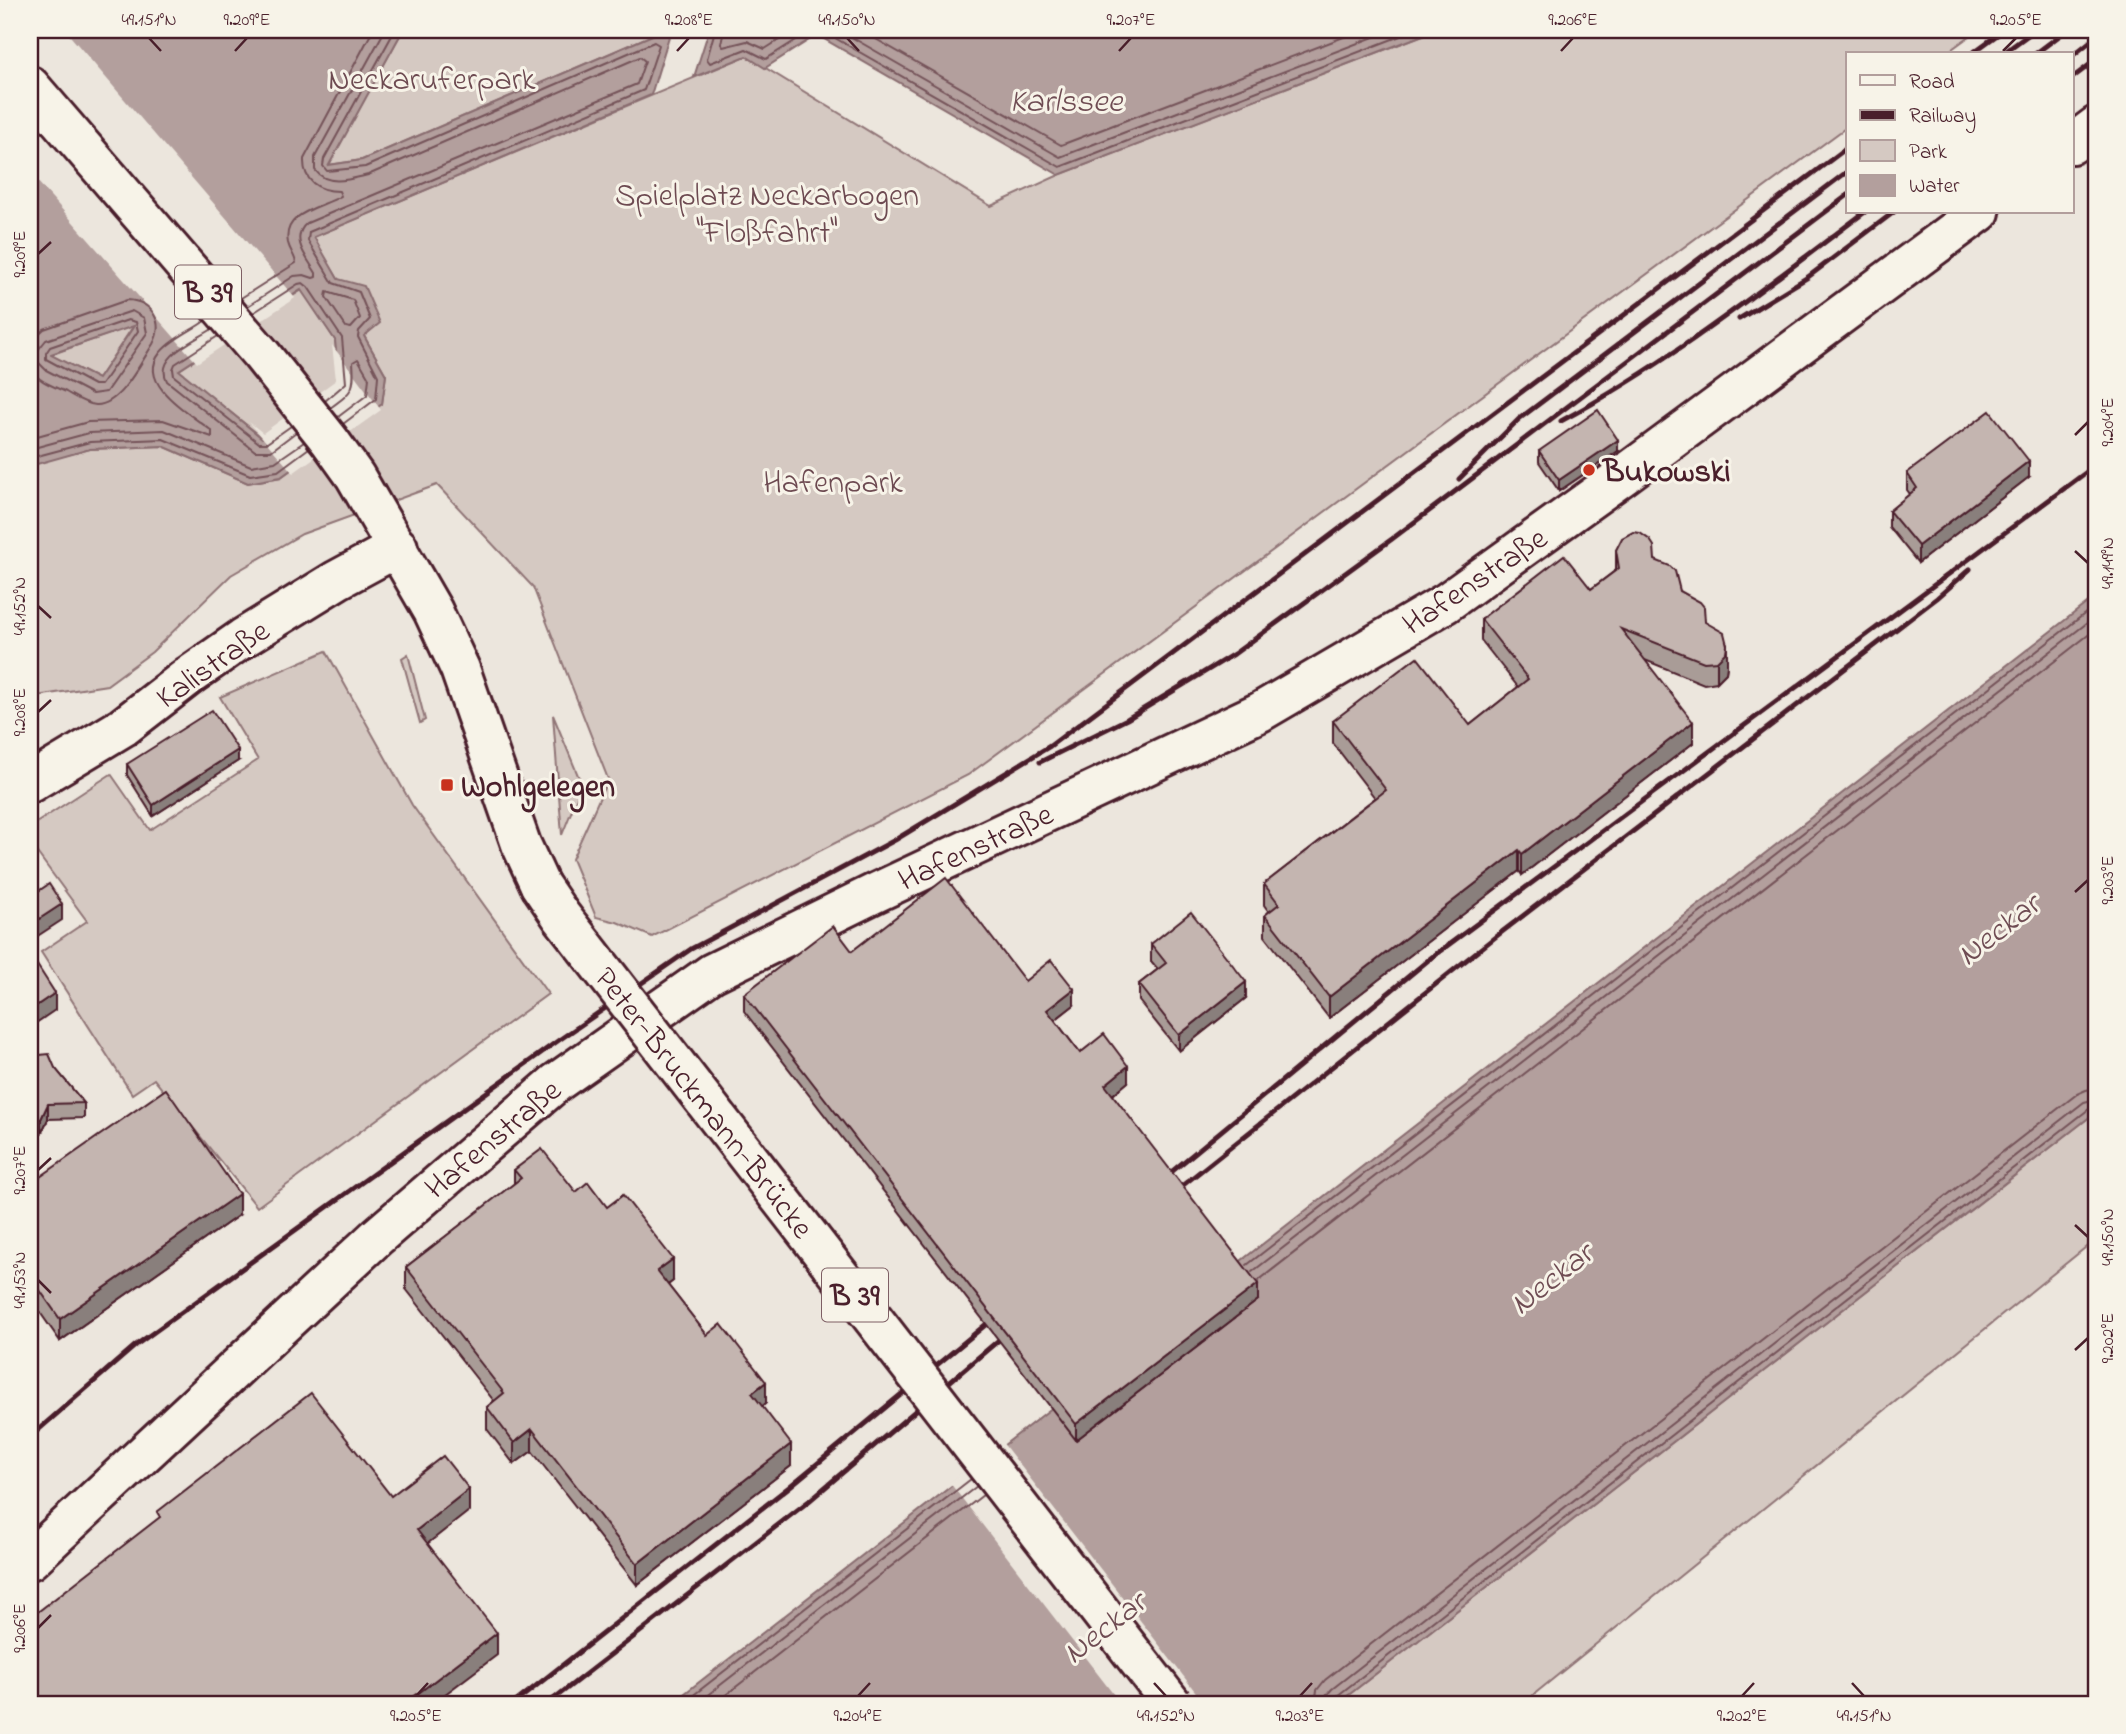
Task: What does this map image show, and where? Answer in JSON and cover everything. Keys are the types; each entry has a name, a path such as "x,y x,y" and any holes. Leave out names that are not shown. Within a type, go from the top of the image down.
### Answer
{"main road":[{"name":"B 39","path":"30,86 261,354 330,441 398,547"},
{"path":"2074,142 2096,126"},
{"name":"Hafenstraße","path":"30,1560 388,1227 557,1082 712,973 875,893 1260,712 1446,603 1977,214"},
{"name":"Peter-Bruckmann-Brücke","path":"398,547 433,611 460,669 521,844 540,884 561,916 1172,1704"},
{"name":"Kalistraße","path":"30,783 123,727 243,638 337,580 398,547"}],"green space":[{"name":"Neckaruferpark","path":"403,30 664,30 362,160 328,165"},
{"name":"Hafenpark","path":"1436,30 1978,30 1948,52 1846,52 1846,127 968,775 652,937 617,922 596,917 572,859 608,779 533,587 437,485 302,534 231,575 152,652 107,685 30,697 32,464 90,449 163,446 248,483 281,477 382,404 386,375 364,336 379,323 338,279 313,237 746,56 991,206 1059,175"},
{"path":"302,290 335,340 339,382 263,438 178,371"},
{"path":"134,325 98,379 50,355"},
{"path":"326,651 412,805 548,994 257,1207 154,1079 132,1094 41,952 87,921 30,843 30,827 111,774 150,830 258,760 220,697"},
{"path":"408,654 425,720 420,723 402,658"},
{"path":"553,715 582,785 562,835"},
{"path":"2096,1112 2096,1239 1522,1704 1337,1704"}],"water":[{"path":"30,30 403,30 329,165 362,160 664,30 671,30 651,95 314,237 338,279 364,286 380,323 364,336 386,375 382,404 281,477 248,483 163,446 90,449 30,466","holes":["301,290 335,340 339,382 262,438 179,370","134,326 98,379 51,355 51,354"]},
{"name":"Karlssee","path":"709,30 1436,30 1059,175 817,35 765,68 746,56 694,77"},
{"name":"Neckar","path":"2096,596 2096,1112 1337,1704 671,1704"}],"pier":[{"path":"30,30 65,30 295,298 197,363 30,173"},
{"path":"332,345 381,410 293,473 249,422 263,433 336,380"},
{"path":"1002,1442 1205,1704 1121,1704 950,1483"}],"building":[{"path":"1598,410 1618,440 1559,480 1539,451"},
{"path":"1990,411 2029,461 1918,546 1889,511 1917,488 1907,473"},
{"path":"1633,532 1650,540 1654,546 1655,560 1675,571 1680,591 1700,602 1704,607 1705,622 1724,633 1726,652 1717,661 1704,662 1621,629 1693,722 1522,854 1519,850 1329,997 1265,915 1279,904 1264,884 1386,790 1333,721 1417,657 1470,725 1528,679 1481,619 1564,555 1591,589 1619,568 1616,550 1622,538"},
{"path":"212,710 238,750 153,805 127,764"},
{"path":"946,878 1025,981 1051,960 1074,989 1047,1010 1080,1053 1104,1034 1128,1066 1105,1085 1258,1284 1076,1424 744,994 833,926 852,951"},
{"path":"49,884 62,904 30,925 30,894 31,896"},
{"path":"1191,912 1246,982 1179,1035 1139,984 1166,963 1151,944"},
{"path":"30,954 55,993 30,1010"},
{"path":"49,1054 55,1068 84,1103 48,1104 41,1119 30,1119 30,1056"},
{"path":"166,1089 239,1194 60,1319 30,1276 30,1184"},
{"path":"542,1149 576,1192 588,1182 607,1207 623,1195 673,1259 657,1271 707,1335 721,1324 766,1382 752,1393 791,1444 637,1564 532,1429 514,1443 487,1407 504,1393 406,1267 521,1178 514,1170"},
{"path":"311,1393 391,1496 443,1456 469,1489 417,1530 497,1633 404,1704 30,1704 30,1618 160,1517 157,1512"}],"railway":[{"path":"1974,52 2004,30"},
{"path":"2005,52 2035,30"},
{"path":"2038,52 2067,30"},
{"path":"2074,54 2096,37"},
{"path":"2074,76 2096,60"},
{"path":"30,1437 136,1345 559,1040 691,949 895,840 1050,746 1846,149"},
{"path":"1459,479 1519,419 1846,173"},
{"path":"1040,762 1127,719 1234,654 1392,539 1846,197"},
{"path":"1561,421 1679,349 1862,214"},
{"path":"1739,319 1808,277 1891,214"},
{"path":"1158,1183 1432,957 2096,465"},
{"path":"1168,1197 1494,938 1937,598 1970,569"},
{"path":"513,1704 789,1487 1001,1312"},
{"path":"547,1704 809,1501 1013,1328"}],"place":[{"name":"Bukowski","path":"1589,470"},
{"name":"Wohlgelegen","path":"447,785"}],"park label":[{"name":"Spielplatz Neckarbogen \"Floßfahrt\"","path":"767,212"}]}
